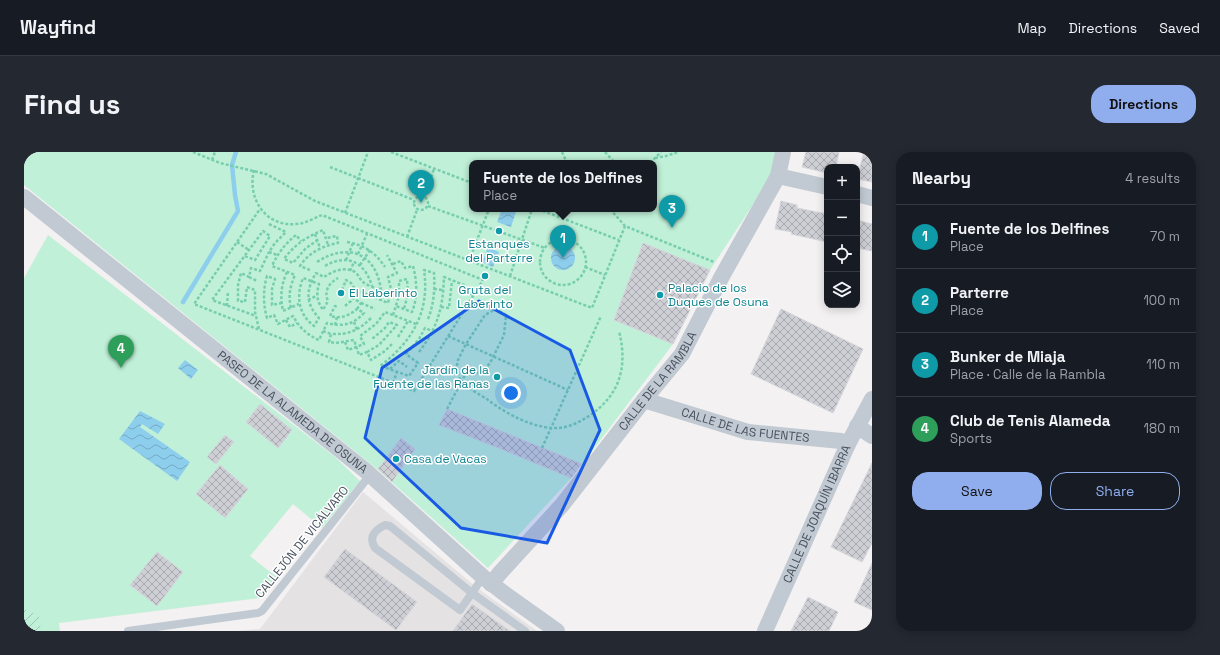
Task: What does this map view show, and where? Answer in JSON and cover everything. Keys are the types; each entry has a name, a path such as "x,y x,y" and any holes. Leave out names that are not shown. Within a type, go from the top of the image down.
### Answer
{"street":[{"name":"CALLE DE LA RAMBLA","path":"487,580 499,574 562,506 644,400 682,354 721,278 778,176 783,152"},
{"path":"778,176 824,186"},
{"path":"860,195 872,198"},
{"name":"PASEO DE LA ALAMEDA DE OSUNA","path":"24,197 370,475 487,580 557,631"},
{"name":"CALLE DE JOAQUÍN IBARRA","path":"765,631 848,444 872,399"},
{"name":"CALLE DE LAS FUENTES","path":"644,400 748,432 842,441 848,444"},
{"path":"857,426 872,436"}],"lane":[{"name":"CALLEJÓN DE VICÁLVARO","path":"128,631 258,614 262,611 370,475"},
{"path":"487,580 472,593 460,610 375,548 371,542 371,538 379,528 385,525 390,526 472,593 525,631"}],"path":[{"path":"193,152 220,163 266,174 315,201 592,308 625,226"},
{"path":"212,160 215,152"},
{"path":"345,213 368,152"},
{"path":"391,152 469,183"},
{"path":"605,152 612,160"},
{"path":"655,158 661,152"},
{"path":"655,158 678,152"},
{"path":"330,167 414,200"},
{"path":"424,196 434,169"},
{"path":"254,170 252,180 254,195 260,209 272,219 295,224 307,222 322,215 483,280 414,391 194,304 260,209"},
{"path":"418,196 424,196 428,200 428,206 424,210 418,210 414,206 414,200 418,196"},
{"path":"428,206 545,248"},
{"path":"407,237 418,210"},
{"path":"469,261 488,212"},
{"path":"510,276 531,212"},
{"path":"546,212 619,240"},
{"path":"613,212 625,226 714,262"},
{"path":"249,277 251,268 260,272 269,252 275,243 286,232 270,224"},
{"path":"318,240 306,248 293,263 284,259 301,241 324,230 328,245"},
{"path":"245,256 255,260 270,236 263,231 212,300 256,316"},
{"path":"315,234 320,248"},
{"path":"358,254 368,234"},
{"path":"291,308 289,299 295,275 272,266 283,246 296,235 301,241"},
{"path":"310,270 300,266 305,258 320,248 338,243 337,236 326,238"},
{"path":"556,240 570,240 581,247 585,253 586,267 583,274 572,283 557,283 551,280 542,269 542,255 545,248 550,243 556,240"},
{"path":"237,242 249,250"},
{"path":"347,242 362,245 370,250 385,267"},
{"path":"346,260 353,243"},
{"path":"360,265 370,250"},
{"path":"269,252 277,255"},
{"path":"317,262 332,254 341,252 358,254 365,258 376,269 380,279 381,290 363,282 355,272 350,270 336,270 324,277 316,273 311,281 308,288 308,300 312,310 319,318 314,326 305,317 299,304 300,287 303,278 311,281 319,284 316,296 318,303 323,310 328,301 326,290 330,284 338,278"},
{"path":"342,290 346,280 351,283 355,289 388,303 391,289 388,277 397,273 387,255"},
{"path":"325,266 331,262 346,260 354,262 360,265 369,276 372,286"},
{"path":"393,264 401,261 405,268 413,266 417,285 412,312 396,306"},
{"path":"350,270 354,262"},
{"path":"586,267 605,275"},
{"path":"428,319 434,298 434,273 424,270 426,284 425,297 422,310 413,332 402,347 380,366 409,376 418,363 406,354 419,339 425,328 432,331"},
{"path":"287,272 282,286 283,311 299,304"},
{"path":"257,281 241,273 238,285 238,301 245,302 247,287 255,290 254,299 259,329"},
{"path":"282,303 272,305 272,289 275,279 267,276 264,289 264,301 267,318 274,315 278,324 293,316 297,323 308,334 319,340 327,323 343,326 354,322 364,314 357,309"},
{"path":"419,352 438,320 442,307 444,277 464,285 464,292 474,295"},
{"path":"392,315 399,296 399,281 407,279 408,294 404,309"},
{"path":"442,307 449,308 452,280"},
{"path":"434,289 443,290"},
{"path":"227,306 228,291"},
{"path":"308,300 316,296"},
{"path":"344,306 353,298 375,309"},
{"path":"338,307 335,306 330,316 347,316 357,309 362,303"},
{"path":"447,409 462,381 466,373 474,374 484,370 494,357 504,335 506,314 496,309 486,315 466,344 458,360 456,370 462,381 512,416 533,424 551,428 577,424 611,397 619,378 623,358 622,343 619,331"},
{"path":"345,342 348,350 364,344 360,336 376,324 385,312 416,324"},
{"path":"542,448 601,316"},
{"path":"335,325 337,317"},
{"path":"323,331 331,334 342,334 357,330 371,318"},
{"path":"286,320 290,327 297,323"},
{"path":"398,337 408,321"},
{"path":"354,322 357,330"},
{"path":"331,334 328,342 336,343 354,340 359,356 379,345 397,325 389,322 379,334 372,339"},
{"path":"448,336 568,390"},
{"path":"367,352 371,360 385,351 392,344"},
{"path":"389,369 399,361 407,367"},
{"path":"393,383 397,372"}],"highlighted area":[{"path":"479,301 570,350 600,430 547,543 461,528 365,438 382,368"}],"shaded area":[{"path":"363,492 476,587 537,631 238,631 260,629"}],"green space":[{"path":"24,152 778,152 775,171 710,270 673,344 574,475 488,568 377,469 24,185"},
{"path":"48,235 335,457 360,481 322,528 293,504 250,556 278,578 260,598 59,623 60,631 24,631 24,278"},
{"path":"24,609 39,615 41,631 24,631"}],"water":[{"path":"501,212 516,212 511,227 497,222"},
{"path":"563,246 568,247 574,253 574,263 568,269 563,270 558,269 552,263 551,258 552,253 558,247"},
{"path":"488,247 499,252 493,267 482,262"},
{"path":"185,360 198,370 191,379 178,368"},
{"path":"140,411 165,424 158,434 142,424 140,427 190,462 177,481 119,439"}],"building":[{"path":"806,152 839,152 837,164 824,164 824,172 802,167"},
{"path":"864,152 872,152 872,182 860,180 860,167"},
{"path":"781,201 797,205 797,208 824,213 824,241 791,234 792,232 775,229"},
{"path":"860,221 872,224 872,251 860,249"},
{"name":"Palacio de los Duques de Osuna","path":"643,243 710,270 673,344 614,320"},
{"path":"781,309 863,349 833,413 751,374"},
{"path":"260,404 292,430 278,448 246,422"},
{"path":"447,409 582,464 571,478 439,425"},
{"path":"225,435 234,442 216,464 207,457"},
{"name":"Casa de Vacas","path":"401,438 415,449 392,482 378,469"},
{"path":"872,463 872,543 862,562 831,547"},
{"path":"220,465 248,489 225,518 196,494"},
{"path":"345,549 417,602 396,630 324,577"},
{"path":"157,552 183,572 157,606 130,585"},
{"path":"872,563 872,610 854,602"},
{"path":"808,597 838,612 829,631 791,631"},
{"path":"472,604 510,631 453,631"}],"waterway":[{"path":"183,302 238,211 232,165 236,152"}],"place":[{"name":"Parterre","path":"421,203"},
{"name":"Bunker de Miaja","path":"672,228"},
{"name":"Estanques del Parterre","path":"499,231"},
{"name":"Fuente de los Delfines","path":"563,258"},
{"name":"Gruta del Laberinto","path":"485,276"},
{"name":"El Laberinto","path":"341,293"},
{"name":"Palacio de los Duques de Osuna","path":"660,295"},
{"name":"Club de Tenis Alameda","path":"121,368"},
{"name":"Jardín de la Fuente de las Ranas","path":"497,377"},
{"name":"Casa de Vacas","path":"396,459"}]}
